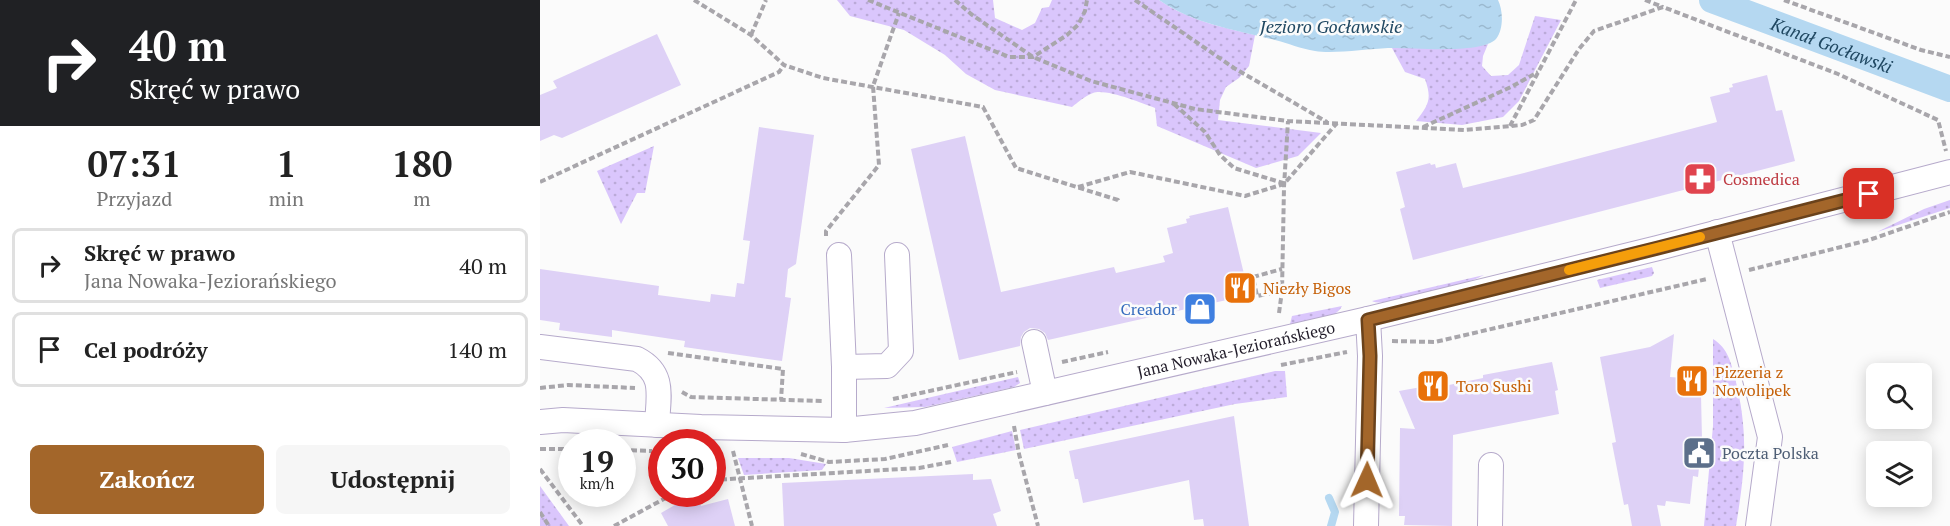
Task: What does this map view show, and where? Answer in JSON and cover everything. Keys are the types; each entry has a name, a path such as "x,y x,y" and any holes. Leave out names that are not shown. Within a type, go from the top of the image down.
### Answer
{"street":[{"name":"Jana Nowaka-Jeziorańskiego","path":"540,422 563,420 844,430 915,423 1368,320 1717,232 1948,161"},
{"path":"1717,232 1770,436 1758,526"},
{"path":"833,249 844,367 844,430"},
{"path":"844,367 887,366 901,351 897,255"},
{"path":"1366,526 1370,356 1368,320"},
{"path":"1034,342 1045,393"},
{"path":"540,347 637,359 654,372 659,390 657,425"},
{"path":"1490,526 1491,465"}],"path":[{"path":"694,0 751,35 784,65 823,78 982,107 1016,168 1119,202"},
{"path":"751,35 766,0"},
{"path":"868,0 1009,57 1033,57 1067,35 1078,25 1085,11 1087,0"},
{"path":"955,0 971,14 1033,57 1091,81 1174,104 1288,121 1464,130 1522,125 1534,120 1579,49 1594,31 1663,7"},
{"path":"1135,0 1234,68 1327,123"},
{"path":"1510,126 1576,0"},
{"path":"1645,0 1838,74 1938,120 1948,161"},
{"path":"1784,0 1921,50 1950,57"},
{"path":"833,249 826,231 879,165 873,86 899,13"},
{"path":"540,182 778,72 784,65"},
{"path":"1422,128 1538,72"},
{"path":"1174,104 1205,132 1220,155 1234,168 1284,184"},
{"path":"1279,313 1282,291 1288,121"},
{"path":"1078,188 1130,172 1245,196 1284,184 1336,123"},
{"path":"1282,269 1253,277 1257,296 1282,291"},
{"path":"1268,315 1289,311"},
{"path":"887,400 1117,350"},
{"path":"663,352 783,369 781,400"},
{"path":"540,388 626,387 685,393 691,397 843,402"},
{"path":"1014,426 1038,526"},
{"path":"732,445 752,526"},
{"path":"540,449 558,450"},
{"path":"726,480 919,468 951,462"},
{"path":"540,469 583,526"},
{"path":"614,526 649,507"},
{"path":"540,512 549,526"}],"shaded area":[{"path":"837,0 993,0 995,18 1022,30 1035,23 1042,8 1049,7 1052,0 1159,0 1193,18 1255,35 1249,66 1239,78 1226,87 1220,100 1218,120 1321,133 1298,156 1256,168 1157,126 1155,108 1124,97 1093,93 1072,107 995,90 966,74 945,55 904,30 850,16"},
{"path":"1535,16 1561,20 1519,101 1503,117 1462,125 1416,121 1429,97 1425,79 1405,72 1392,48 1461,48 1488,44 1482,66 1491,76 1508,75 1519,65"},
{"path":"654,146 645,193 637,193 621,224 597,171"},
{"path":"1950,200 1950,208 1877,232 1924,209"},
{"path":"1652,267 1654,273 1652,276 1600,288 1597,280"},
{"path":"1484,275 1409,299 1380,303 1372,301"},
{"path":"1342,306 1333,315 1290,324 1292,316"},
{"path":"1713,339 1722,347 1730,361 1742,417 1744,452 1736,526 1704,526 1713,426"},
{"path":"1275,371 1285,371 1287,397 1235,404 1024,449 1020,430"},
{"path":"1018,377 1020,383 1014,387 925,407 884,408"},
{"path":"1012,431 1016,450 957,462 952,447"},
{"path":"738,458 789,458 826,464 822,470 744,475"},
{"path":"540,486 569,526 540,526"}],"water":[{"name":"Jezioro Gocławskie","path":"1159,0 1498,0 1502,20 1496,39 1476,47 1461,49 1388,48 1322,52 1201,21"}],"building":[{"path":"657,34 681,85 562,138 554,135 540,141 540,95 557,88 553,81"},
{"path":"1767,75 1776,111 1782,110 1795,161 1413,260 1400,209 1405,207 1396,172 1430,163 1435,164 1436,168 1456,163 1463,188 1520,174 1717,122 1710,97 1730,92 1729,88 1733,87 1732,84"},
{"path":"759,127 814,135 796,264 788,269 785,297 791,298 782,361 684,347 685,341 612,330 612,337 559,330 560,323 540,320 540,269 659,286 658,295 710,302 711,294 735,297 737,283 744,284 750,241 743,240"},
{"path":"965,136 1001,292 1114,267 1116,273 1165,262 1163,256 1173,253 1167,228 1187,223 1186,219 1190,218 1189,216 1228,207 1249,295 1048,340 1045,333 1039,329 1030,328 1021,337 1020,346 959,360 911,149"},
{"path":"1674,334 1670,377 1697,379 1696,394 1701,395 1702,439 1698,477 1693,476 1690,504 1666,501 1665,506 1657,505 1661,526 1632,526 1628,504 1624,505 1612,443 1616,442 1600,357 1650,347"},
{"path":"1552,362 1558,390 1555,391 1559,414 1453,435 1452,526 1404,525 1405,516 1399,516 1400,428 1415,429 1399,391 1444,383 1444,386 1483,378 1483,375"},
{"path":"1234,416 1249,526 1204,526 1203,519 1194,520 1189,480 1083,503 1069,451"},
{"path":"973,474 973,480 991,479 1001,511 993,514 997,526 784,526 782,483"},
{"path":"728,499 735,526 668,526 661,513 671,507 726,507 726,500"}],"waterway":[{"name":"Kanał Gocławski","path":"1712,0 1950,89"},
{"path":"1329,498 1335,512 1331,526"}],"slow traffic":[{"path":"1569,270 1700,237"}],"place":[{"name":"Cosmedica","path":"1700,179"},
{"name":"Niezły Bigos","path":"1240,288"},
{"name":"Creador","path":"1200,309"},
{"name":"Pizzeria z Nowolipek","path":"1692,381"},
{"name":"Toro Sushi","path":"1433,386"},
{"name":"Poczta Polska","path":"1699,453"}],"route":[{"path":"1367,480 1370,356 1368,320 1869,194"}]}
